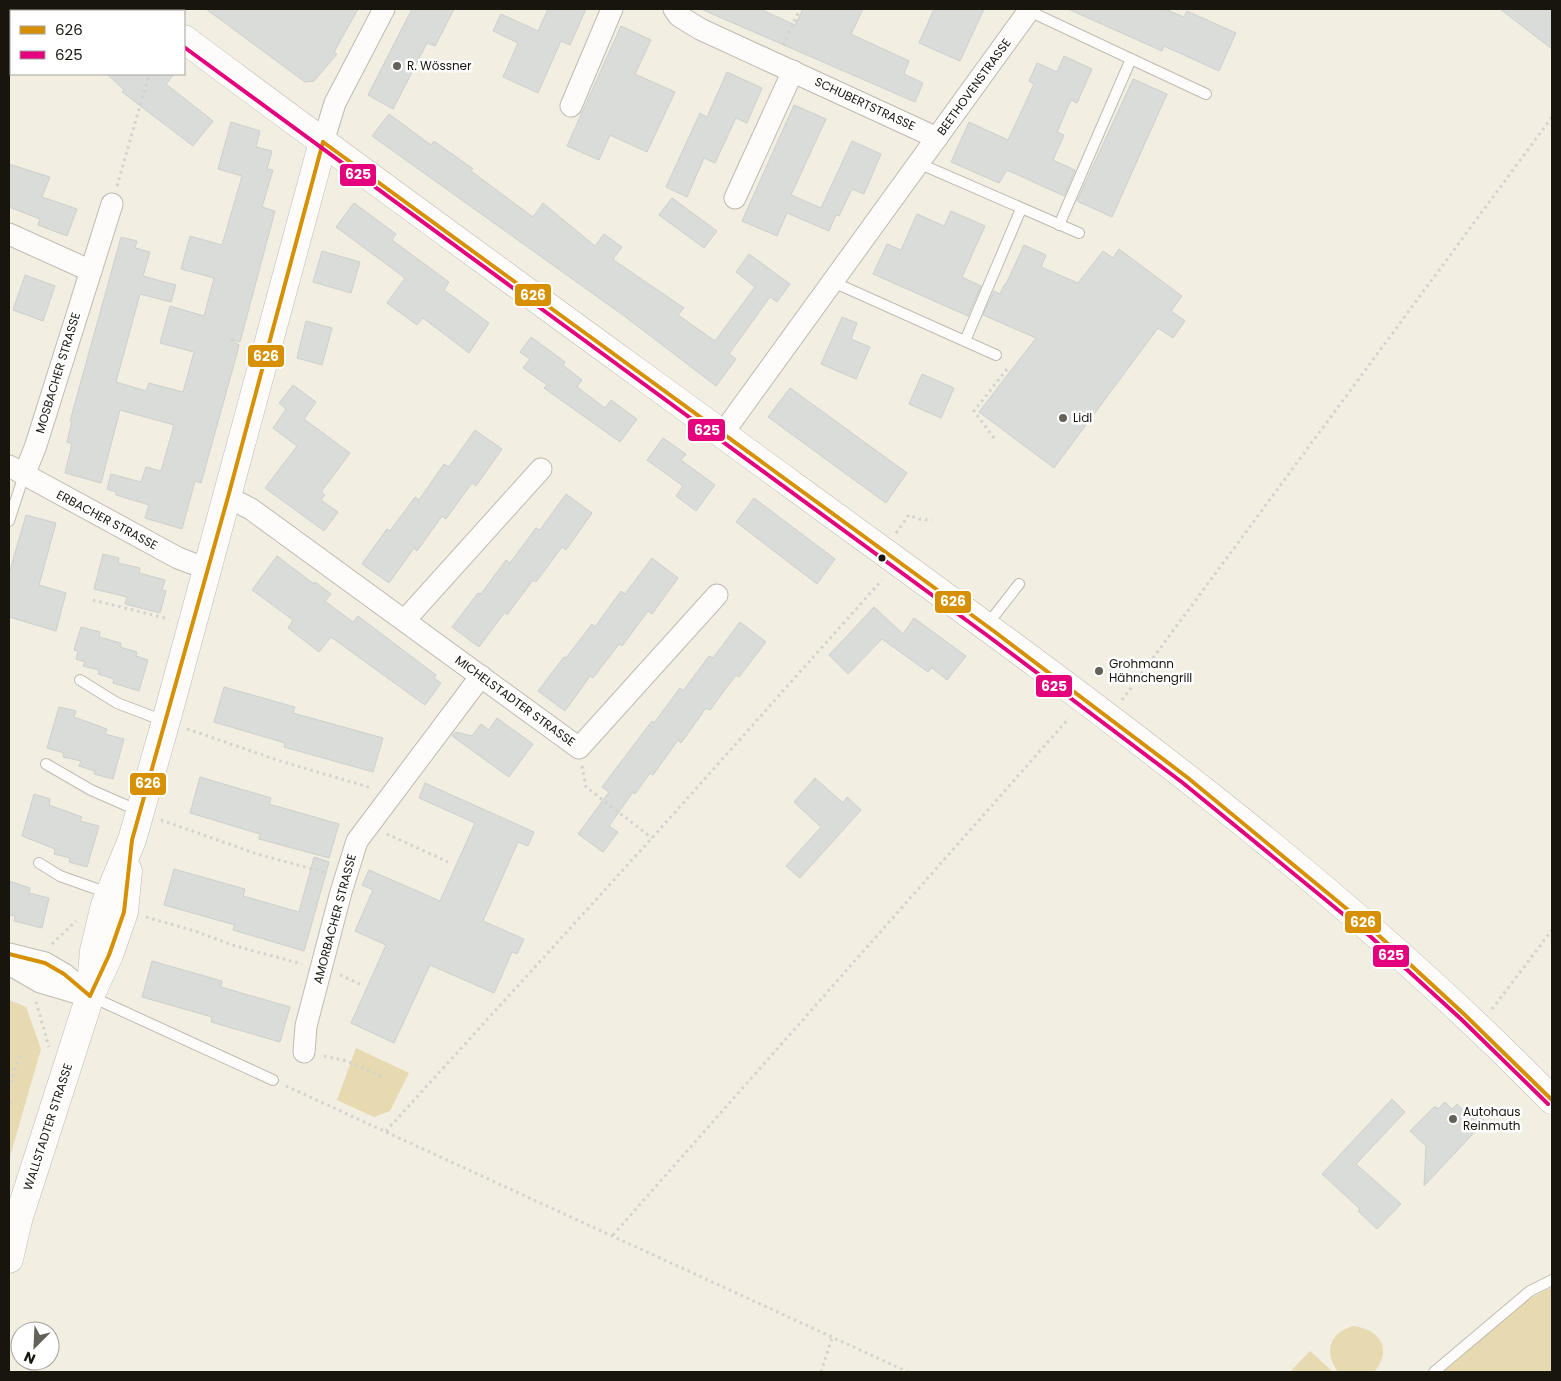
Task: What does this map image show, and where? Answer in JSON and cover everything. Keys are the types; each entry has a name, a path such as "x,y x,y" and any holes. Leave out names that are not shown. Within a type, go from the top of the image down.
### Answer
{"main road":[{"path":"185,40 1110,717 1320,886 1478,1027 1552,1100"},
{"name":"WALLSTADTER STRASSE","path":"90,996 94,951 109,893 132,840 166,721 323,142"},
{"name":"WALLSTADTER STRASSE","path":"9,1259 18,1220 90,996 109,955 124,912 132,840"}],"street":[{"path":"323,142 335,103 384,9"},
{"path":"571,106 612,9"},
{"name":"SCHUBERTSTRASSE","path":"674,9 679,16 700,29 937,138"},
{"name":"BEETHOVENSTRASSE","path":"723,433 1030,10"},
{"path":"734,198 784,67"},
{"name":"MOSBACHER STRASSE","path":"16,470 35,448 112,204"},
{"path":"9,234 90,271"},
{"path":"405,620 541,469"},
{"name":"ERBACHER STRASSE","path":"16,470 178,558 207,569"},
{"name":"MICHELSTADTER STRASSE","path":"228,497 251,509 579,748 717,595"},
{"name":"AMORBACHER STRASSE","path":"304,1052 306,1026 345,878 357,841 481,676"},
{"path":"9,954 45,963 64,974 90,996"},
{"path":"9,964 40,982 90,996"}],"lane":[{"name":"BEETHOVENSTRASSE","path":"1030,10 1206,94"},
{"path":"1059,225 1131,59"},
{"path":"918,163 1079,234"},
{"path":"965,341 1021,209"},
{"path":"833,282 996,355"},
{"path":"9,522 16,470"},
{"path":"987,626 1019,584"},
{"path":"80,680 117,703 166,721"},
{"path":"46,764 91,790 140,812"},
{"path":"39,863 60,876 109,893"},
{"path":"90,996 273,1080"},
{"path":"1434,1372 1530,1291 1552,1280"}],"path":[{"path":"784,67 800,9"},
{"path":"112,204 149,75"},
{"path":"1110,717 1552,117"},
{"path":"994,438 974,411 1007,369"},
{"path":"386,1132 882,582 883,550 909,515 919,519 932,520"},
{"path":"93,600 130,607 192,625"},
{"path":"613,1235 1086,699"},
{"path":"166,721 280,761 391,794"},
{"path":"579,748 586,787 652,838"},
{"path":"140,812 257,854 345,878"},
{"path":"368,826 448,862"},
{"path":"195,930 232,945 321,969"},
{"path":"1478,1027 1552,930"},
{"path":"40,982 35,1000 50,1052"},
{"path":"304,1052 347,1061 382,1077"},
{"path":"9,1089 20,1054"},
{"path":"273,1080 908,1372"},
{"path":"9,1102 14,1103"},
{"path":"821,1372 832,1338"}],"shaded area":[{"path":"9,1000 26,1007 41,1049 9,1160"},
{"path":"356,1048 409,1073 390,1111 374,1117 337,1100"},
{"path":"1552,1287 1552,1372 1440,1372 1523,1302"},
{"path":"1353,1326 1370,1331 1381,1342 1383,1356 1374,1372 1338,1372 1334,1365 1330,1351 1331,1344 1338,1334"},
{"path":"1310,1351 1333,1372 1290,1372"}],"building":[{"path":"206,9 358,9 334,52 337,54 314,81 305,82"},
{"path":"412,9 454,9 435,46 427,43 393,109 368,95"},
{"path":"548,9 586,9 570,45 561,41 538,93 503,77 518,43 493,31 501,14 538,31"},
{"path":"701,9 760,9 795,25 803,9 863,9 851,34 909,61 904,74 923,83 915,102"},
{"path":"934,9 984,9 960,61 919,43"},
{"path":"1068,9 1165,9 1184,17 1187,11 1236,33 1219,71 1164,46 1162,51"},
{"path":"1500,9 1552,9 1552,49"},
{"path":"621,26 651,40 635,74 675,92 647,152 610,135 599,160 567,146"},
{"path":"1064,56 1092,69 1077,103 1071,100 1057,132 1064,135 1053,160 1075,170 1064,196 1007,170 999,183 951,162 969,122 1008,140 1034,84 1029,81 1037,63 1057,72"},
{"path":"727,72 762,88 747,123 736,118 715,163 704,158 687,197 666,187 700,113 707,117"},
{"path":"108,75 173,75 166,84 213,121 193,146 122,92 124,90"},
{"path":"1133,79 1167,94 1112,217 1077,201"},
{"path":"794,105 826,119 791,195 821,208 852,141 881,154 864,194 852,189 839,216 836,215 829,231 787,213 777,236 742,221"},
{"path":"389,114 431,145 434,141 473,169 471,171 533,217 543,203 595,246 604,234 622,247 613,259 615,261 684,308 678,315 715,341 755,287 736,272 749,254 790,284 777,302 770,297 729,354 736,359 716,386 627,318 372,136"},
{"path":"231,122 260,131 256,147 272,151 267,169 273,170 262,207 275,211 240,342 230,339 239,345 236,357 201,483 195,481 182,529 145,518 149,505 116,495 116,492 107,489 111,474 141,482 146,467 161,471 174,425 120,410 101,483 65,473 72,444 67,442 72,421 70,421 121,237 137,241 135,248 150,252 143,276 176,285 171,302 140,294 116,382 146,391 149,383 183,392 194,352 160,343 170,306 204,316 214,278 181,269 190,236 222,245 242,176 218,169"},
{"path":"9,164 50,177 42,197 77,209 67,236 38,225 40,219 9,207"},
{"path":"672,198 717,231 704,248 659,215"},
{"path":"354,203 396,234 392,240 449,282 444,290 489,323 469,353 423,318 417,325 387,303 405,278 336,227"},
{"path":"951,211 985,226 962,277 981,286 968,316 873,274 887,244 901,250 917,214 944,226"},
{"path":"1024,245 1046,255 1041,267 1078,283 1103,251 1113,258 1119,249 1182,296 1171,311 1185,321 1173,338 1158,328 1054,468 979,412 1036,338 983,315 994,291 1000,294 1006,284"},
{"path":"322,251 360,262 351,293 313,282"},
{"path":"25,275 55,286 43,321 13,310"},
{"path":"842,317 857,323 851,339 870,347 856,379 821,364"},
{"path":"306,321 332,328 322,365 297,358"},
{"path":"531,337 565,362 563,365 582,380 577,387 605,408 611,400 637,419 620,442 544,388 547,385 523,368 530,359 520,352"},
{"path":"922,374 954,388 941,418 909,404"},
{"path":"293,385 316,402 304,419 350,453 321,492 325,495 321,500 338,512 324,531 265,488 297,446 273,428 286,409 279,403"},
{"path":"790,388 907,473 886,503 768,417"},
{"path":"475,430 502,449 476,486 472,483 446,519 442,516 417,551 414,548 389,583 362,564 387,529 390,531 415,497 419,500 444,464 449,467"},
{"path":"663,438 686,454 681,460 715,485 696,511 676,496 683,486 647,460"},
{"path":"566,494 592,513 566,550 562,547 536,582 533,580 507,615 505,612 479,647 452,627 478,593 481,594 506,560 510,563 536,528 540,530"},
{"path":"754,498 835,559 817,584 736,522"},
{"path":"26,515 56,523 39,585 66,593 56,631 9,617 9,574"},
{"path":"103,554 119,558 118,563 140,568 139,573 165,580 162,590 166,591 160,613 125,604 127,597 94,589"},
{"path":"277,556 314,584 315,582 331,594 325,601 353,622 358,616 436,675 434,678 441,683 425,705 331,637 319,652 288,628 293,620 252,590"},
{"path":"652,558 678,578 652,614 648,611 622,646 619,644 593,678 590,676 565,711 538,691 592,624 595,627 621,591 625,594"},
{"path":"874,607 903,634 914,618 966,656 947,680 932,668 928,672 882,639 848,674 829,655"},
{"path":"740,622 766,642 739,677 736,675 710,710 706,708 681,743 678,740 653,775 650,773 635,794 633,792 609,826 618,832 603,852 578,834 609,792 602,787 652,721 654,723 680,688 683,691 709,656 713,658"},
{"path":"81,627 100,632 99,637 121,643 120,647 137,652 136,656 148,660 139,691 113,683 114,679 98,674 99,670 83,666 85,662 76,659 78,651 74,650"},
{"path":"224,687 295,707 293,713 383,738 373,772 284,747 285,743 214,722"},
{"path":"59,707 76,711 74,717 107,729 105,734 124,739 113,779 94,774 95,771 79,766 81,761 63,757 64,753 47,748"},
{"path":"497,718 533,744 509,777 452,736 455,732 472,736 481,724 489,730"},
{"path":"200,777 271,798 269,804 339,824 329,858 259,839 260,834 190,813"},
{"path":"815,778 843,803 847,797 861,810 800,878 786,866 821,827 794,802"},
{"path":"425,783 534,832 528,846 518,842 483,921 524,939 517,954 512,952 494,993 430,965 394,1043 351,1023 386,945 355,931 373,890 362,885 369,870 440,901 475,823 419,798"},
{"path":"34,794 50,799 49,805 82,817 80,821 99,826 87,867 69,862 70,858 54,854 55,849 22,836"},
{"path":"314,857 329,862 304,951 233,930 235,925 164,905 174,869 245,889 243,896 299,912"},
{"path":"9,881 30,888 29,893 49,898 42,928 14,921 15,916 9,915"},
{"path":"152,961 222,981 221,987 290,1007 280,1042 211,1022 212,1017 142,997"},
{"path":"1392,1099 1405,1112 1356,1164 1401,1204 1377,1229 1358,1211 1360,1209 1322,1174"},
{"path":"1445,1102 1452,1109 1457,1104 1466,1113 1471,1108 1485,1121 1424,1186 1426,1146 1410,1131 1435,1106 1438,1109"}],"transit line":[{"name":"625","path":"185,48 988,636 1183,783 1371,937 1461,1019 1548,1104"},
{"name":"626","path":"323,142 995,632 1188,778 1376,933 1465,1015 1552,1100"},
{"name":"626","path":"90,996 109,955 124,912 132,840 228,497 323,142"},
{"name":"626","path":"9,954 45,963 64,974 90,996"}],"place":[{"name":"R. Wössner","path":"397,66"},
{"name":"Lidl","path":"1063,418"},
{"name":"Grohmann Hähnchengrill","path":"1099,671"},
{"name":"Autohaus Reinmuth","path":"1453,1119"}]}
